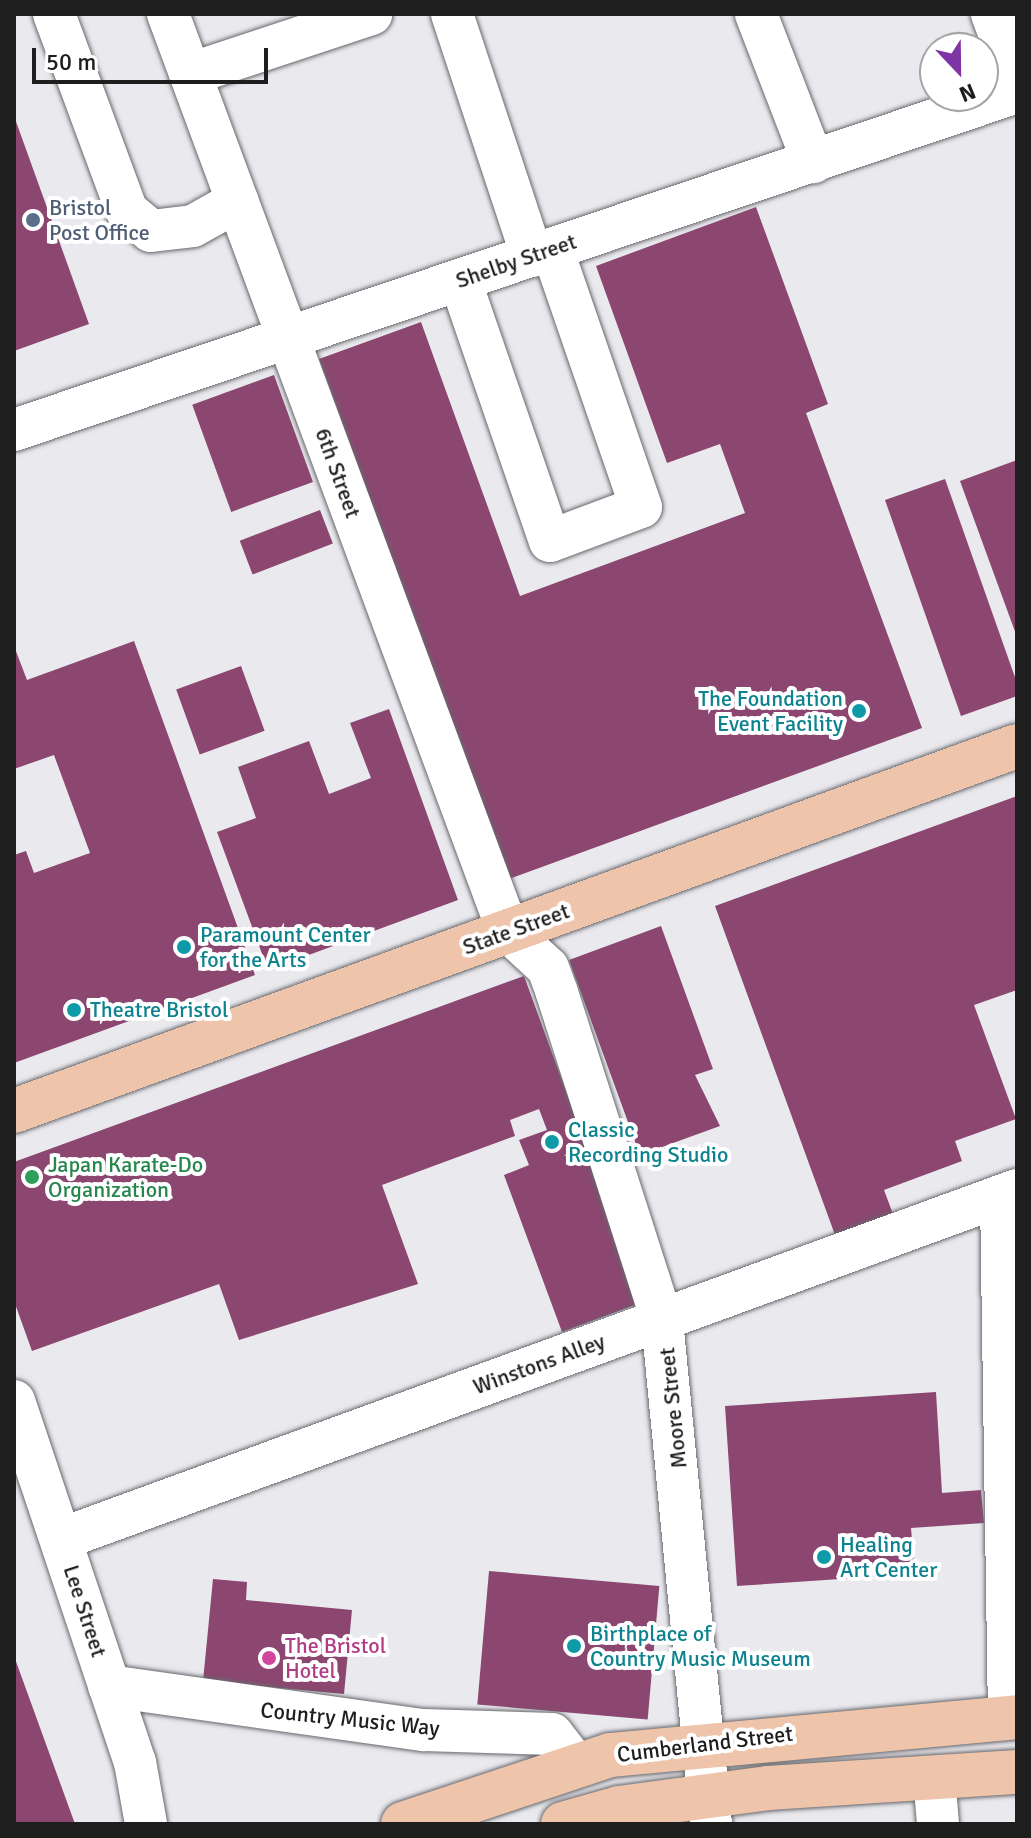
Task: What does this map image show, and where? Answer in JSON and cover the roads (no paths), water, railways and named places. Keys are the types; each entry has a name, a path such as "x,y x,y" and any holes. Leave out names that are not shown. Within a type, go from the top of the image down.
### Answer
{"main road":[{"name":"State Street","path":"14,1111 1017,746"},
{"name":"Cumberland Street","path":"403,1824 577,1766 701,1743 1013,1717"},
{"path":"563,1824 709,1810 934,1777 1017,1772"}],"street":[{"path":"54,14 127,211 151,231 193,226 238,201"},
{"name":"6th Street","path":"168,14 508,931"},
{"path":"190,74 371,14"},
{"path":"452,14 641,507 550,541 460,280"},
{"path":"756,14 813,162"},
{"path":"992,14 1017,82"},
{"name":"Shelby Street","path":"14,430 1017,92"},
{"name":"Moore Street","path":"508,931 548,968 662,1320 672,1367 709,1810"},
{"path":"1009,1194 1013,1717"},
{"name":"Winstons Alley","path":"61,1539 1009,1194"},
{"name":"Lee Street","path":"14,1401 109,1686 146,1824"},
{"name":"Country Music Way","path":"109,1686 424,1730 552,1734 577,1766"},
{"path":"934,1777 938,1824"}],"place":[{"name":"Bristol Post Office","path":"33,220"},
{"name":"The Foundation Event Facility","path":"859,711"},
{"name":"Paramount Center for the Arts","path":"184,947"},
{"name":"Theatre Bristol","path":"74,1010"},
{"name":"Classic Recording Studio","path":"552,1142"},
{"name":"Japan Karate-Do Organization","path":"32,1177"},
{"name":"Healing Art Center","path":"824,1557"},
{"name":"Birthplace of Country Music Museum","path":"574,1646"},
{"name":"The Bristol Hotel","path":"269,1658"}]}
